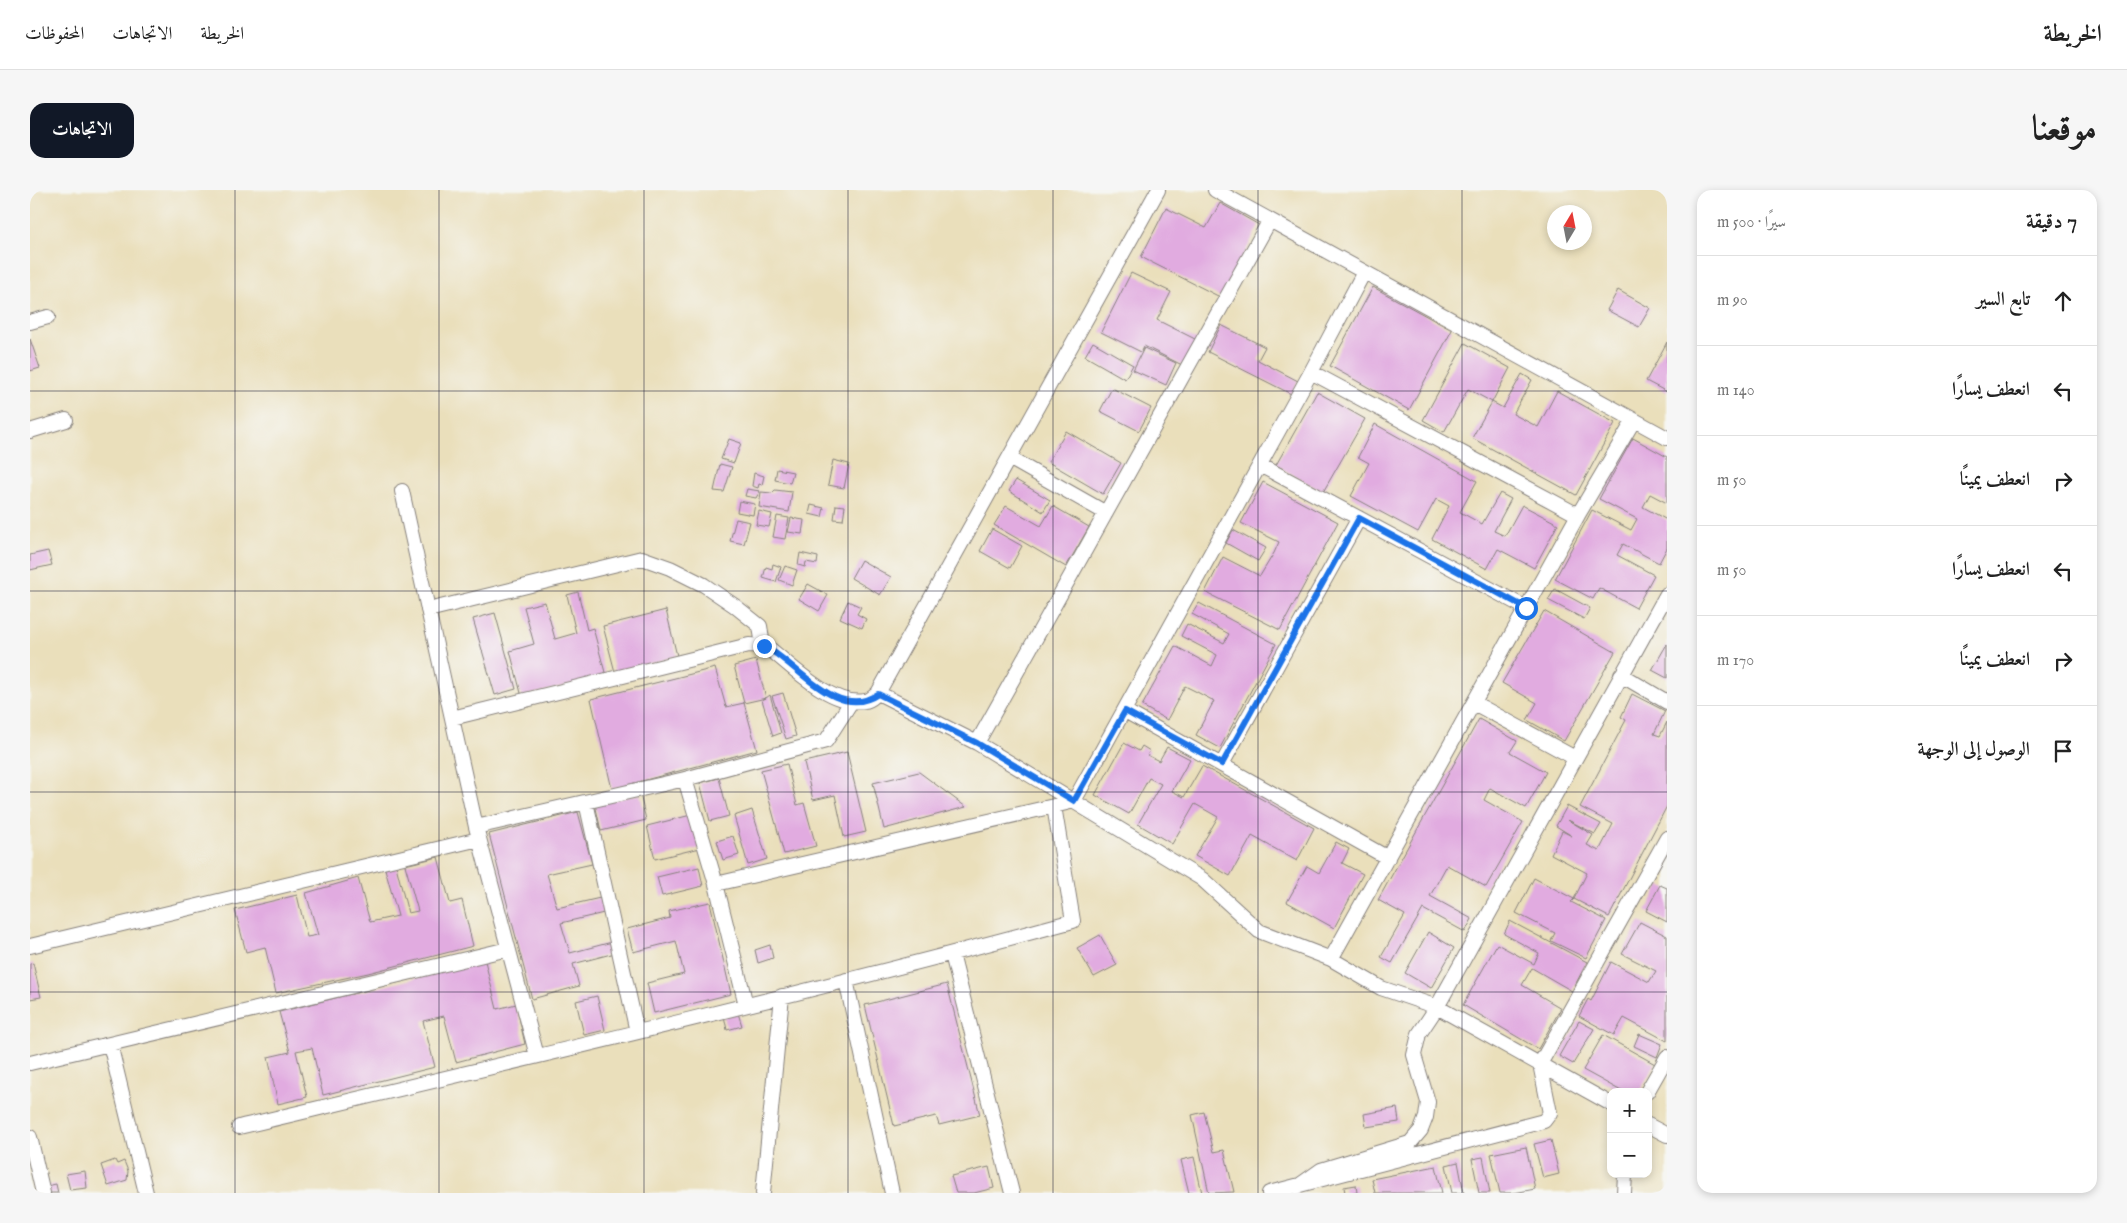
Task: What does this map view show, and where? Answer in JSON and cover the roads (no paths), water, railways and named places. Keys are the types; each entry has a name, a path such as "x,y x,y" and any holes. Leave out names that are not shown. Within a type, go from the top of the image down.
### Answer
{"street":[{"path":"452,718 749,645 764,646 825,691 851,702 867,701 878,694 1158,190"},
{"path":"1215,190 1667,438"},
{"path":"977,743 1270,220"},
{"path":"716,884 1074,801 1311,372 1364,272"},
{"path":"30,322 48,316"},
{"path":"1311,372 1578,515"},
{"path":"30,431 66,420"},
{"path":"1331,958 1578,515 1634,420"},
{"path":"1009,458 1106,514"},
{"path":"1260,464 1526,608"},
{"path":"402,491 478,833 537,1056"},
{"path":"1222,764 1359,518"},
{"path":"428,610 642,558 670,568 704,585 735,606 760,626 764,646"},
{"path":"1297,1187 1321,1170 1410,1143 1421,1130 1426,1117 1428,1102 1414,1055 1419,1034 1437,1007 1667,594"},
{"path":"1621,676 1667,702"},
{"path":"878,694 977,743 1202,879 1259,931 1331,958 1381,988 1437,1007 1607,1102"},
{"path":"30,946 478,833 586,802 685,779 826,742 851,702"},
{"path":"1474,703 1575,758"},
{"path":"1125,711 1388,858"},
{"path":"685,779 716,884 746,1005"},
{"path":"586,802 637,1032"},
{"path":"239,1127 637,1032 952,954 1073,921 1054,806"},
{"path":"1277,1192 1544,1121 1550,1113 1540,1064 1667,838"},
{"path":"30,1063 508,949"},
{"path":"952,954 1012,1193"},
{"path":"846,980 892,1193"},
{"path":"763,1193 782,996"},
{"path":"110,1044 146,1193"},
{"path":"1649,1088 1667,1057"},
{"path":"1652,1127 1667,1135"},
{"path":"30,1137 34,1174 43,1193"},
{"path":"1624,1193 1625,1178"}]}
